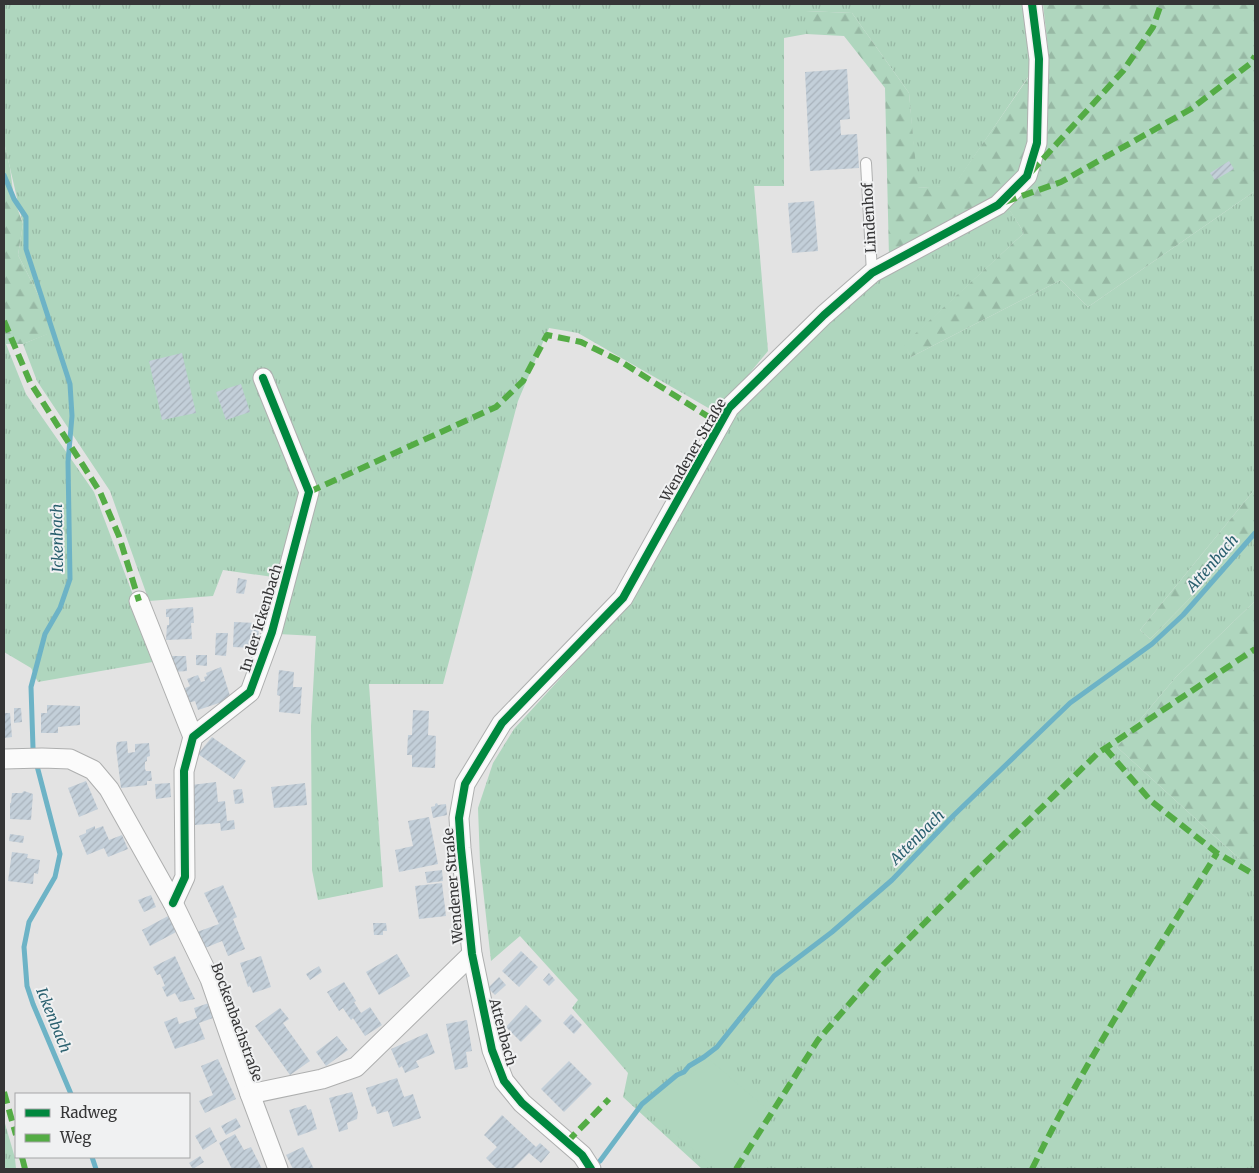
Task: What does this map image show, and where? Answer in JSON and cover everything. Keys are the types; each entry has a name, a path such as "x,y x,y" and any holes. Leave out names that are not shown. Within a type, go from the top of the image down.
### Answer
{"street":[{"name":"Wendener Straße","path":"250,1094 322,1079 356,1067 472,954 459,818 465,784 480,756 502,723 623,598 729,408 824,315 872,273 998,205 1027,176 1038,134 1039,60 1032,4"},
{"name":"In der Ickenbach","path":"192,736 250,692 272,632 309,492 263,378"},
{"path":"139,601 192,736 184,771 185,877 173,903"},
{"name":"Bockenbachstraße","path":"4,759 70,759 93,770 109,789 173,903 210,979 278,1169"},
{"name":"Attenbach","path":"472,954 492,1050 504,1081 522,1103 582,1155 591,1169"}],"lane":[{"name":"Lindenhof","path":"866,163 872,273"}],"green space":[{"path":"4,4 1028,4 1037,64 954,186 917,188 909,93 852,13 806,11 806,34 784,38 784,186 754,186 768,351 717,413 578,333 549,328 518,401 443,684 369,684 383,887 318,900 312,870 311,726 316,636 278,634 280,578 223,570 213,596 149,601 110,491 37,381 23,344 47,334 48,314 18,255 23,224 4,142"},
{"path":"1043,4 1255,4 1255,191 1088,307 1061,280 911,357 904,344 1024,233 1000,195 889,257 885,88 844,36 806,34 806,11 852,13 909,93 918,188 954,185 1048,49"},
{"path":"4,142 14,199 23,224 18,255 48,314 48,334 23,344 4,344"},
{"path":"1255,191 1255,489 1140,630 1150,639 1255,532 1255,601 1176,677 1117,747 1255,873 1255,1169 702,1169 623,1097 628,1073 572,1008 578,1000 520,936 491,961 480,862 478,808 493,763 514,729 632,600 735,413 826,326 879,280 1008,207 1024,233 905,344 911,357 1061,280 1088,307"},
{"path":"4,344 6,344 26,394 94,492 158,661 38,682 31,668 4,652"},
{"path":"1255,489 1255,532 1150,639 1140,630"},
{"path":"1255,601 1255,873 1117,747 1176,677"},
{"path":"710,1060 769,1111 731,1169 716,1169 644,1108"},
{"path":"4,1120 15,1158 16,1169 4,1169"}],"building":[{"path":"847,69 850,119 840,120 841,135 857,134 859,168 810,171 805,72"},
{"path":"1229,161 1234,169 1215,180 1210,173"},
{"path":"814,201 818,251 792,253 788,203"},
{"path":"182,353 196,413 162,420 149,361"},
{"path":"241,384 250,412 226,420 216,392"},
{"path":"238,578 247,580 244,594 236,593"},
{"path":"193,607 192,639 166,640 169,617 166,617 166,609"},
{"path":"234,622 259,623 258,648 233,647"},
{"path":"216,633 228,633 226,656 215,655"},
{"path":"196,655 207,655 207,666 196,665"},
{"path":"172,656 186,656 187,671 173,672"},
{"path":"221,667 231,699 198,710 195,701 188,703 183,689 190,686 187,679 198,675 201,682 205,681 206,673"},
{"path":"279,670 294,672 293,687 302,687 300,714 279,712 280,696 277,695"},
{"path":"47,705 80,706 80,725 58,727 58,733 41,733 41,713 47,713"},
{"path":"14,708 21,708 22,722 14,723"},
{"path":"413,710 429,711 428,735 436,736 435,768 412,767 412,755 407,755 408,735 412,735"},
{"path":"4,713 10,713 12,737 4,738"},
{"path":"212,737 246,761 234,779 198,754"},
{"path":"127,741 128,753 135,752 135,744 149,743 150,756 147,757 145,762 145,769 146,771 151,771 152,781 147,781 147,785 121,788 116,748 117,742"},
{"path":"86,781 98,809 79,817 68,788"},
{"path":"216,782 218,802 225,801 227,821 234,820 235,829 221,831 220,823 195,825 191,785"},
{"path":"170,783 171,797 156,799 155,784"},
{"path":"305,783 307,805 274,808 271,787"},
{"path":"242,789 244,803 235,804 233,790"},
{"path":"24,791 33,794 31,820 10,819 12,793 22,793"},
{"path":"437,803 438,805 446,804 447,815 433,818 431,807"},
{"path":"429,817 438,864 399,872 395,850 413,846 408,821"},
{"path":"95,826 95,829 103,826 109,840 122,835 128,849 108,857 104,848 87,855 79,836"},
{"path":"10,834 24,836 23,843 9,841"},
{"path":"12,852 28,854 27,858 40,860 38,874 34,873 33,884 8,881"},
{"path":"442,870 443,881 427,883 425,872"},
{"path":"442,883 446,916 419,919 415,886"},
{"path":"223,885 237,917 233,919 245,949 228,956 222,941 205,948 197,932 219,924 204,893"},
{"path":"151,895 156,907 144,912 138,900"},
{"path":"170,915 178,931 150,946 142,930"},
{"path":"373,923 386,923 387,931 383,931 383,935 374,935"},
{"path":"521,951 538,967 519,987 502,971"},
{"path":"397,954 410,976 379,995 366,972"},
{"path":"175,956 195,999 180,1002 175,993 167,997 162,987 165,986 160,974 157,975 153,967"},
{"path":"261,956 271,987 253,993 250,986 248,987 240,963"},
{"path":"319,966 322,972 310,980 306,974"},
{"path":"549,973 555,980 549,986 543,980"},
{"path":"499,977 506,985 495,995 488,988"},
{"path":"344,982 361,1013 370,1007 382,1025 365,1036 353,1018 351,1020 343,1008 339,1011 327,992"},
{"path":"209,1003 213,1018 199,1023 205,1039 175,1049 164,1022 177,1017 179,1024 197,1018 194,1008"},
{"path":"526,1005 542,1021 521,1042 506,1027"},
{"path":"280,1008 289,1019 283,1023 310,1061 290,1075 255,1026"},
{"path":"571,1014 582,1025 574,1034 563,1023"},
{"path":"467,1020 472,1051 466,1052 468,1067 455,1070 446,1024"},
{"path":"427,1033 435,1053 416,1061 419,1067 405,1073 402,1066 399,1068 391,1049"},
{"path":"337,1036 348,1050 326,1066 316,1052"},
{"path":"218,1059 236,1099 205,1113 199,1101 213,1095 201,1066"},
{"path":"569,1061 592,1084 564,1112 541,1089"},
{"path":"397,1078 404,1097 413,1094 421,1118 393,1127 388,1111 377,1114 375,1106 372,1107 366,1088"},
{"path":"352,1092 358,1112 357,1119 347,1123 348,1129 339,1132 329,1098"},
{"path":"306,1105 308,1110 311,1109 317,1129 298,1136 289,1110"},
{"path":"502,1115 536,1147 540,1143 550,1152 541,1163 529,1153 513,1169 497,1169 486,1158 497,1147 484,1135"},
{"path":"236,1118 241,1127 226,1135 221,1126"},
{"path":"210,1127 217,1141 203,1150 195,1136"},
{"path":"235,1134 244,1150 251,1147 262,1169 232,1169 219,1143"},
{"path":"303,1147 314,1169 293,1169 286,1155"},
{"path":"200,1156 204,1162 193,1169 189,1163"}],"waterway":[{"name":"Ickenbach","path":"4,175 14,199 26,217 26,249 70,384 72,416 68,462 70,579 60,608 45,634 31,687 34,754"},
{"name":"Attenbach","path":"600,1161 642,1104 677,1075 684,1072 689,1066 717,1047 774,976 832,932 892,880 954,815 1070,703 1152,644 1183,615 1255,533"},
{"name":"Ickenbach","path":"36,762 60,854 55,877 29,922 24,947 27,986 71,1093"},
{"name":"Ickenbach","path":"92,1158 96,1169"}],"marked path":[{"path":"1031,172 1123,71 1153,27 1161,4"},
{"path":"1005,202 1061,182 1191,109 1250,64 1255,56"},
{"path":"4,321 30,382 100,492 119,536 139,601"},
{"path":"309,492 496,407 523,381 547,335 581,342 620,361 720,424"},
{"path":"736,1169 818,1040 883,965 969,878 1098,753 1255,649"},
{"path":"1105,748 1151,801 1217,853 1255,875"},
{"path":"1032,1169 1097,1048 1217,853"},
{"path":"4,1092 15,1131"},
{"path":"567,1142 609,1099"},
{"path":"22,1158 25,1169"}],"cycle path":[{"path":"591,1169 582,1155 522,1103 504,1081 492,1050 472,954 461,848 459,818 465,784 502,723 623,598 729,408 824,315 872,273 998,205 1027,176 1037,143 1039,59 1032,4"},
{"path":"173,903 185,877 184,771 193,737 250,692 272,632 309,492 263,378"}]}
